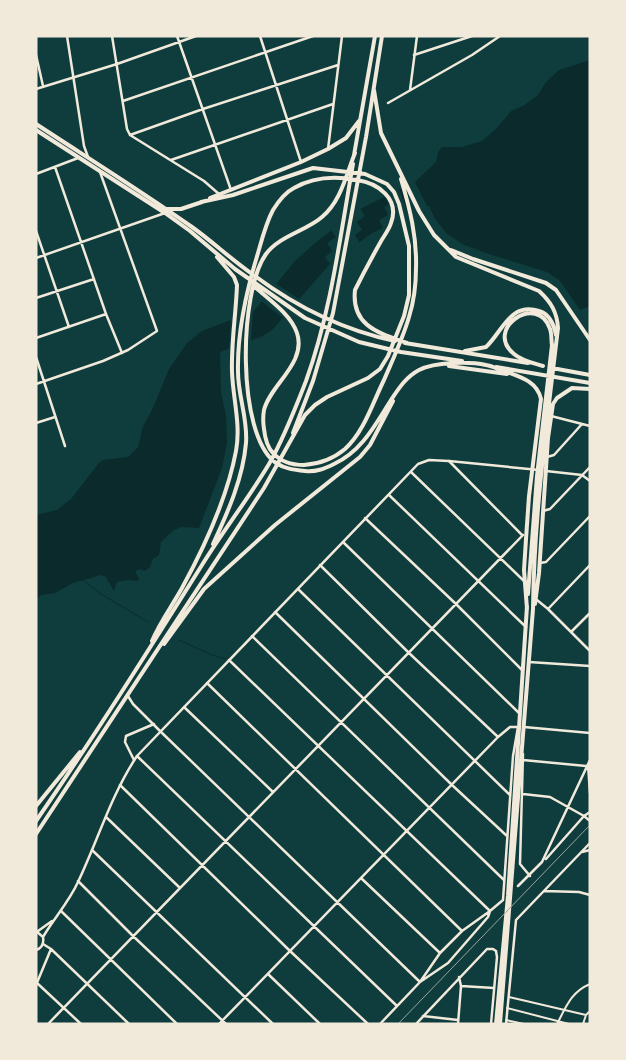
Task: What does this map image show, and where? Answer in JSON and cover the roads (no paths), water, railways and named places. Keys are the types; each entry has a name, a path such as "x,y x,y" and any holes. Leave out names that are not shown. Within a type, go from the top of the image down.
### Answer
{"main road":[{"path":"36,821 93,737 208,555 256,484 280,443 306,380 326,310 375,36"},
{"path":"288,446 313,382 333,313 366,137 382,36"},
{"path":"374,90 381,133 405,187 434,235 442,245 456,256 539,291 547,298 555,310 558,320 537,476 532,570 519,713 521,727"},
{"path":"165,211 177,210 201,202 301,162 346,138 361,119"},
{"path":"36,124 165,211 236,269 286,316 297,333 299,343 295,358 287,374 271,394 264,410 264,435 268,447 276,457 286,462 300,465 316,464 332,458 346,448 359,432 404,333 414,297 416,270 415,236 405,187"},
{"path":"36,130 78,158 193,228 292,310 325,328 359,342 401,352 590,383"},
{"path":"355,153 333,207 321,218 272,247 261,262 252,295 246,342 246,379 260,442 265,452 283,467 312,471 323,469 352,454 363,443 400,386 410,376 420,370 437,365 456,363 486,365 536,386 541,399 534,469 524,537 527,609"},
{"path":"36,834 264,488 305,415 327,397 368,378 391,358 408,294 409,246 394,192 387,184 365,174 313,168 233,195 201,202"},
{"path":"208,555 238,483 245,454 246,430 238,373 242,314 247,292 273,210 293,188 310,181 339,177 363,181 383,190 387,195 392,210 391,223 355,290 354,303 360,317 367,326 407,343"},
{"path":"442,245 472,259 546,283 556,290 590,340"},
{"path":"144,656 182,588 220,510 236,452 238,416 232,374 232,348 237,285 234,277 211,249"},
{"path":"236,269 295,304 333,323 356,331 407,343 590,375"},
{"path":"459,351 486,347 514,312 526,309 543,312 552,321 556,342"},
{"path":"543,366 513,354 506,342 505,333 509,323 516,317 525,314 539,316 547,322 551,330 552,357"},
{"path":"437,365 516,376"},
{"path":"150,662 204,589 281,520 360,457 370,445 400,386"},
{"path":"533,609 537,600 545,471 553,404 564,392 572,388 590,390"},
{"path":"498,1024 507,928 521,727 533,609 532,570"},
{"path":"36,806 93,737"}],"street":[{"path":"67,36 84,146 89,159"},
{"path":"112,36 127,129 130,135 204,182 219,194"},
{"path":"177,36 231,190"},
{"path":"36,89 117,64 196,36"},
{"path":"260,36 301,162"},
{"path":"123,101 313,36"},
{"path":"328,149 332,104 342,36"},
{"path":"410,90 417,36"},
{"path":"414,55 472,36"},
{"path":"388,103 472,55 494,38 500,36"},
{"path":"36,55 43,86"},
{"path":"130,135 338,65"},
{"path":"36,79 41,82"},
{"path":"170,160 332,104"},
{"path":"77,150 82,150 84,146"},
{"path":"36,174 78,158"},
{"path":"55,167 106,314 122,353"},
{"path":"36,384 92,366 122,353 157,331 100,171"},
{"path":"36,258 120,229 165,211"},
{"path":"36,231 69,327"},
{"path":"36,298 94,279"},
{"path":"36,338 106,314"},
{"path":"36,357 65,446"},
{"path":"36,423 55,416"},
{"path":"551,416 590,426"},
{"path":"547,457 554,455 582,424"},
{"path":"36,950 43,944 43,937 78,881 120,785 137,756 418,464 424,461 449,461 534,469 582,475 590,481"},
{"path":"48,1024 432,628 524,537 449,461"},
{"path":"543,510 550,509 590,467"},
{"path":"411,472 526,582"},
{"path":"389,494 526,627"},
{"path":"540,563 546,562 590,516"},
{"path":"365,518 456,604 523,671"},
{"path":"342,542 519,713"},
{"path":"320,565 498,737"},
{"path":"548,609 590,565"},
{"path":"297,588 510,795"},
{"path":"537,600 590,651"},
{"path":"275,612 363,700 507,836"},
{"path":"571,632 590,613"},
{"path":"252,636 504,880"},
{"path":"229,660 490,911"},
{"path":"528,662 590,666"},
{"path":"207,683 462,931"},
{"path":"128,696 133,704 160,731 420,982"},
{"path":"184,707 273,792"},
{"path":"134,760 124,742 126,736 154,724"},
{"path":"219,1024 476,762 498,737 510,727 590,733"},
{"path":"521,727 523,794 520,864 530,876"},
{"path":"380,1024 420,982 440,953 462,931 503,900 513,756 521,727"},
{"path":"137,756 397,1007"},
{"path":"523,760 587,765"},
{"path":"542,862 590,760"},
{"path":"587,765 590,794"},
{"path":"120,785 290,951 368,1024"},
{"path":"523,794 550,797 590,821"},
{"path":"518,886 530,876 584,816 590,812"},
{"path":"106,817 180,888"},
{"path":"524,1024 506,1022 516,920 590,843"},
{"path":"92,850 273,1024"},
{"path":"580,853 590,850"},
{"path":"361,878 440,953"},
{"path":"78,881 226,1024"},
{"path":"544,891 579,892 590,895"},
{"path":"61,911 178,1024"},
{"path":"420,982 448,963 488,917 490,911"},
{"path":"43,937 37,931 53,920"},
{"path":"43,944 88,983 129,1024"},
{"path":"51,949 37,984 81,1024"},
{"path":"416,1024 487,949 493,949 496,951 491,1024"},
{"path":"268,974 320,1024"},
{"path":"424,1016 458,1022 459,977"},
{"path":"558,1022 573,995 590,984"},
{"path":"460,986 494,988"},
{"path":"509,997 586,1015"},
{"path":"507,1008 569,1024"},
{"path":"583,1024 586,1015 590,1012"}],"water":[{"path":"590,60 590,306 580,310 560,281 547,272 464,245 447,234 435,219 429,206 372,233 329,265 272,330 263,336 220,352 221,392 226,416 227,443 222,468 199,528 181,527 174,530 161,542 159,555 153,559 150,567 145,571 140,569 135,571 139,579 138,581 127,580 117,582 114,591 106,577 101,575 73,583 55,593 41,595 36,599 36,515 57,510 71,499 103,460 128,457 138,447 143,426 152,410 169,369 187,343 202,331 254,311 295,261 315,243 358,210 415,182 436,162 438,152 442,147 462,147 482,141 497,128 511,111 523,106 538,95 546,82 559,70"}],"waterway":[{"path":"83,580 101,594 148,622"},
{"path":"179,640 212,655 226,659"}],"railway":[{"path":"398,1024 590,825"}]}
